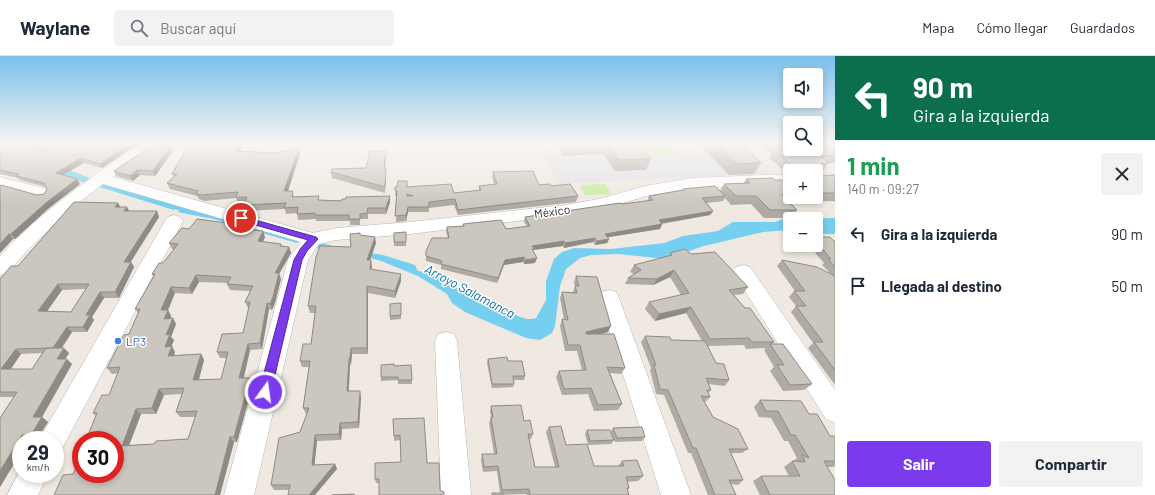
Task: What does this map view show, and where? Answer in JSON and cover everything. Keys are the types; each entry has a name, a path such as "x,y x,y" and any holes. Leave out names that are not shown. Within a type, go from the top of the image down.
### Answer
{"street":[{"path":"0,268 41,225 100,178 122,163"},
{"path":"100,178 309,243 298,260 239,495"},
{"name":"México","path":"309,243 336,234 410,228 566,210 601,204 645,191 691,183 783,179"},
{"path":"0,182 41,193"},
{"path":"58,431 174,221"},
{"path":"743,272 835,411"},
{"path":"609,298 676,495"},
{"path":"446,341 456,495"},
{"path":"22,495 29,483"}],"shaded area":[{"path":"546,163 767,163 778,173 559,184"}],"green space":[{"path":"605,184 611,194 585,195 580,185"}],"water":[{"path":"44,163 58,163 63,167 94,180 89,184 51,171"},
{"path":"97,181 177,205 174,210 93,185"},
{"path":"182,206 302,239 297,243 213,219 178,212"},
{"path":"823,218 835,218 835,234 823,234"},
{"path":"783,219 783,231 763,232 704,246 666,259 618,254 591,255 580,258 566,269 560,286 555,326 552,333 540,340 526,338 465,312 452,303 447,294 418,276 381,261 360,255 315,248 318,242 344,249 383,255 415,265 418,271 430,273 442,281 520,317 529,319 536,318 546,300 546,281 554,259 562,252 574,248 611,249 664,243 683,236 718,231 733,222 775,222"}],"building":[{"path":"0,163 72,163 56,173 77,179 46,203 11,234 9,234 0,244 0,186 1,185 37,195 44,194 47,189 44,183 16,176 19,174 0,170"},
{"path":"125,163 158,163 153,171 137,170 130,176 114,171"},
{"path":"178,163 294,163 284,191 293,191 292,197 319,196 318,200 341,201 342,199 346,199 346,197 390,196 386,208 368,208 367,213 360,214 360,219 349,219 349,215 315,215 315,213 297,214 298,207 284,208 286,203 244,205 247,197 236,197 238,192 202,195 196,194 198,191 167,183 177,174 172,174"},
{"path":"367,163 385,163 384,168 386,168 385,187 331,172 332,169 366,168"},
{"path":"790,163 825,163 791,164"},
{"path":"533,171 539,185 550,184 551,186 570,184 578,196 458,210 455,199 429,202 429,207 408,207 406,215 395,216 397,191 395,190 395,187 397,187 398,181 407,181 407,187 451,184 454,193 481,190 479,186 497,184 493,172"},
{"path":"835,175 835,193 823,193 823,176"},
{"path":"772,178 775,180 783,180 783,204 791,204 797,210 770,210 756,196 736,196 724,184 750,183 746,179"},
{"path":"715,186 725,196 702,198 713,211 659,220 662,224 605,234 609,239 597,241 595,238 532,246 537,258 525,260 524,257 505,260 498,278 441,264 442,261 426,256 426,251 432,238 449,238 447,227 501,220 506,229 530,226 525,217 620,203 653,200 649,196 684,190 683,189"},
{"path":"74,202 118,203 115,207 127,207 124,211 157,211 124,262 131,262 115,292 100,292 86,315 90,315 83,327 67,327 53,348 64,348 57,359 67,359 33,417 42,417 33,431 12,431 12,451 0,471 0,418 17,392 0,392 0,279 11,266 18,266","holes":["58,284 89,284 71,312 38,311","46,348 32,369 1,369 16,349"]},
{"path":"197,219 234,224 232,228 263,231 258,241 281,244 280,246 289,247 275,273 279,273 273,297 270,304 267,303 260,343 248,344 239,378 250,378 234,437 230,437 215,495 54,495 59,483 64,483 64,475 72,474 72,483 124,483 124,446 154,444 156,441 188,439 197,411 176,412 184,388 159,389 152,408 136,409 124,441 124,431 90,431 97,413 93,413 102,395 109,395 120,367 107,368 124,335 129,334 140,309 135,309 155,274 152,274 159,263 163,263 178,244 169,243 182,228 189,229","holes":["196,275 231,277 227,284 253,286 245,302 250,302 243,333 222,334 217,352 228,352 221,379 193,380 201,354 168,356 172,346 165,347 170,334 166,335 173,318 164,319 168,310 161,310 171,287 189,288"]},
{"path":"406,232 406,242 394,242 394,233"},
{"path":"360,233 360,235 375,237 367,260 371,260 370,269 401,274 395,291 367,286 367,348 351,348 349,358 347,391 360,391 358,422 340,423 339,434 315,435 312,465 335,464 309,495 288,495 290,485 271,485 279,438 300,432 309,408 303,408 310,361 300,361 303,344 311,344 316,306 308,306 316,257 320,246 351,247 350,234"},
{"path":"823,237 830,237 835,242 835,267 828,259 831,259 823,249"},
{"path":"685,249 691,254 715,252 748,287 729,290 745,308 750,308 774,342 752,342 749,338 710,339 691,307 659,314 649,302 689,293 674,270 657,279 628,278 641,270 634,265 672,255 670,253"},
{"path":"782,260 817,267 835,276 835,370 814,342 823,342 796,306 806,306 794,291 805,291"},
{"path":"576,276 597,277 611,326 586,332 586,334 614,334 625,368 607,367 622,404 598,405 591,388 564,389 559,371 586,370 580,345 568,345 562,319 568,320 562,292 577,293 575,286 579,286"},
{"path":"401,303 401,315 390,316 390,304"},
{"path":"645,336 670,337 671,340 705,341 716,363 724,364 729,380 706,378 711,390 707,390 710,397 701,396 713,417 738,429 748,449 729,449 743,480 729,480 736,495 715,495 696,448 693,448 668,390 660,389 654,365 656,365"},
{"path":"770,344 783,344 812,384 790,385 777,365 784,365"},
{"path":"507,357 508,361 522,361 525,376 513,376 514,384 492,384 488,359"},
{"path":"394,364 394,366 411,365 412,380 398,380 398,377 381,377 381,365"},
{"path":"760,400 801,401 809,414 817,414 830,436 835,436 835,461 824,461 835,480 835,495 770,495 761,476 800,476 792,461 805,462 802,455 809,458 795,435 791,435 778,411 766,411"},
{"path":"521,405 524,421 530,420 533,434 528,434 535,467 559,467 549,427 561,426 566,445 587,444 594,466 624,466 622,461 637,460 643,476 626,477 629,495 530,495 529,489 502,490 498,466 484,467 482,454 497,454 491,417 493,417 491,406"},
{"path":"424,418 427,463 439,463 440,490 444,492 444,495 379,495 379,479 375,479 375,463 401,462 400,435 394,436 393,419"},
{"path":"642,427 645,437 617,438 613,428"},
{"path":"587,430 610,430 614,440 590,441"},
{"path":"492,493 503,493 504,495 492,495"},
{"path":"354,494 354,495 332,495"}],"waterway":[{"name":"Arroyo Salamanca","path":"170,206 184,210"}],"place":[{"name":"LP3","path":"118,341"}],"route":[{"path":"241,218 313,239 298,260 265,392"}]}
